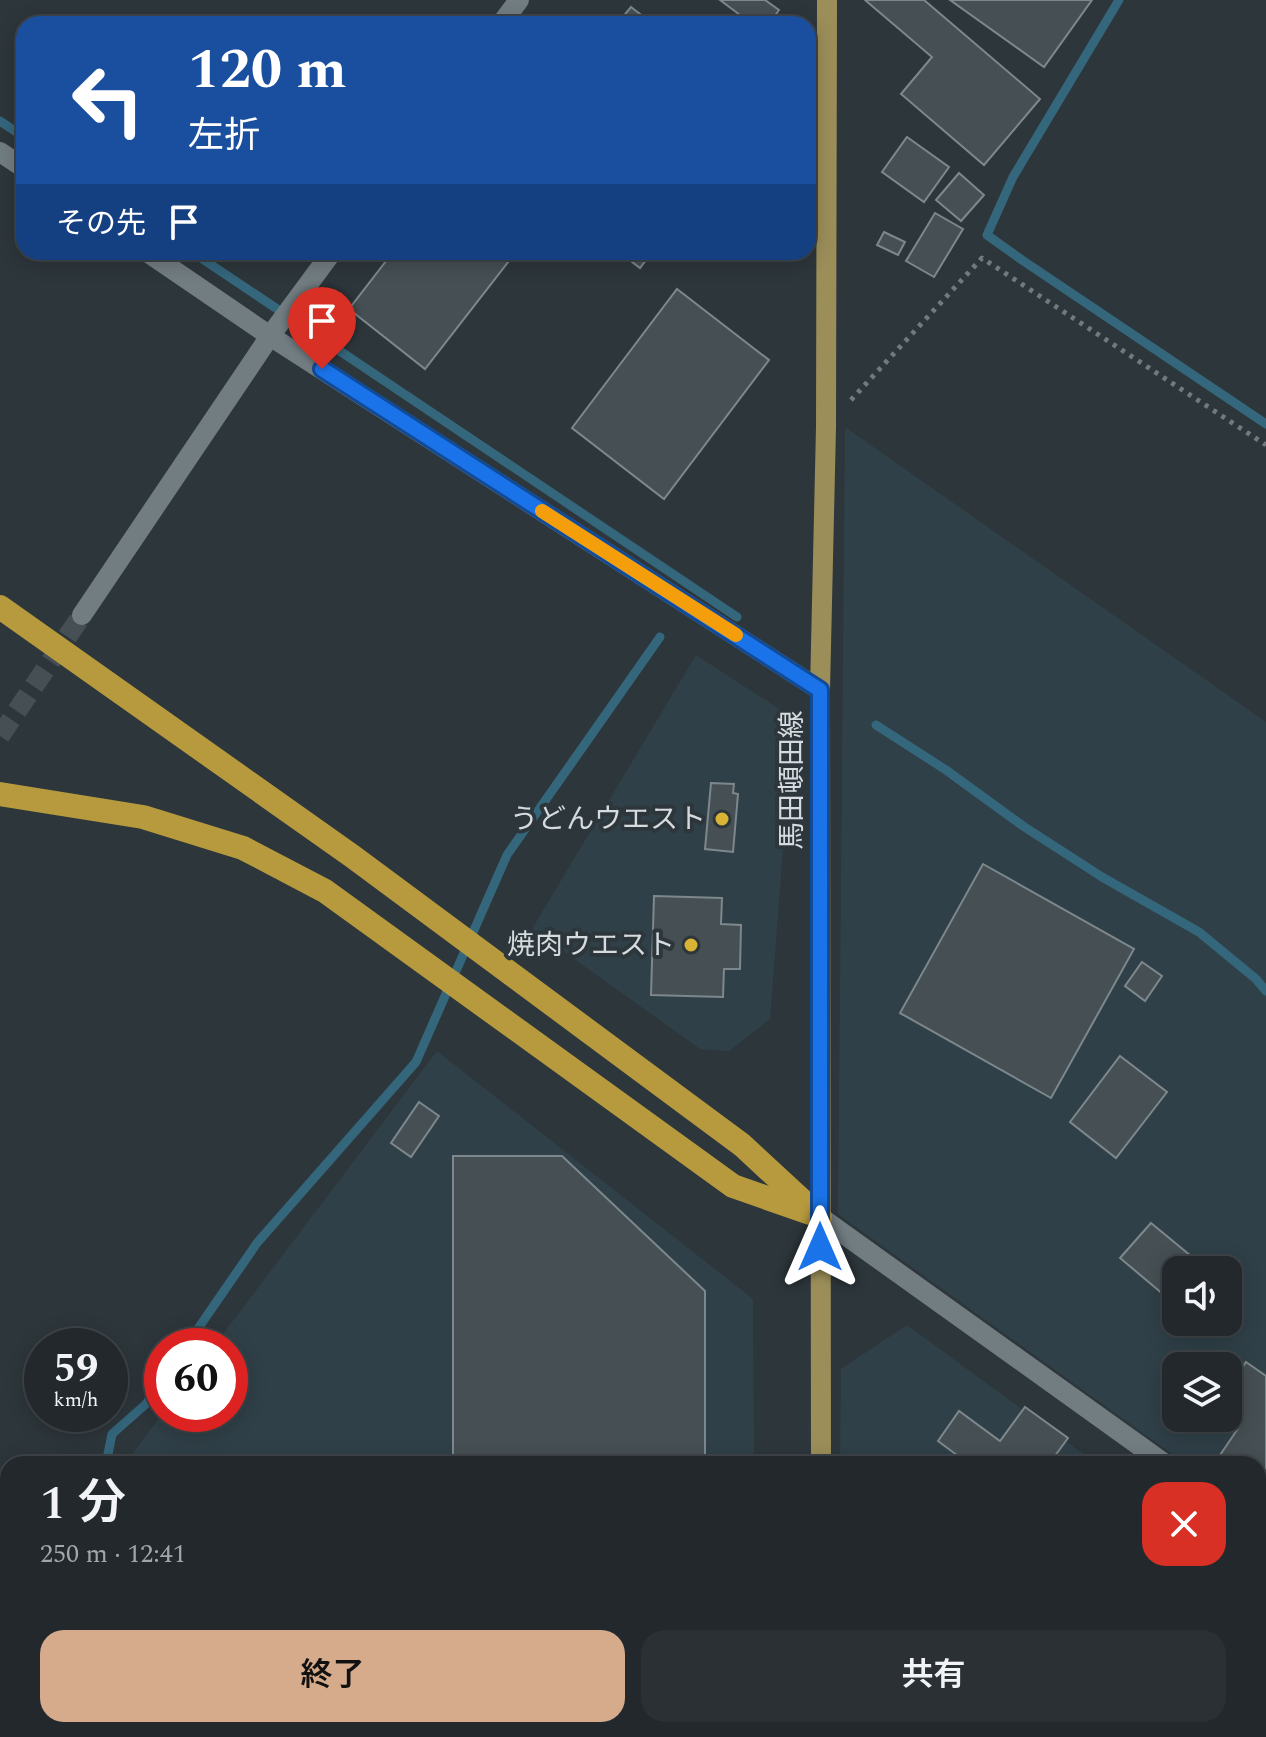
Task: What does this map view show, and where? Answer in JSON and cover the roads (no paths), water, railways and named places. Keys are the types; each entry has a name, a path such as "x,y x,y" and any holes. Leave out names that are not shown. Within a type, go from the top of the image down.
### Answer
{"highway":[{"path":"0,607 352,856 742,1145 820,1217"},
{"path":"0,794 143,817 243,848 325,891 733,1186 820,1217"}],"main road":[{"name":"馬田頓田線","path":"821,1456 820,690 826,427 827,0"}],"street":[{"path":"159,260 270,336 820,690"},
{"path":"82,615 270,336 326,260"},
{"path":"820,1217 1154,1456"}],"waterway":[{"path":"1119,0 1013,177 987,235 1266,424"},
{"path":"0,121 16,132"},
{"path":"204,260 737,617"},
{"path":"198,1328 257,1243 416,1062 507,855 660,637"},
{"path":"876,725 1102,877 1199,932 1266,991"},
{"path":"108,1456 112,1434 144,1406"}],"tunnel":[{"path":"0,736 82,615"}],"place":[{"name":"うどんウエスト","path":"722,819"},
{"name":"焼肉ウエスト","path":"691,945"}]}
